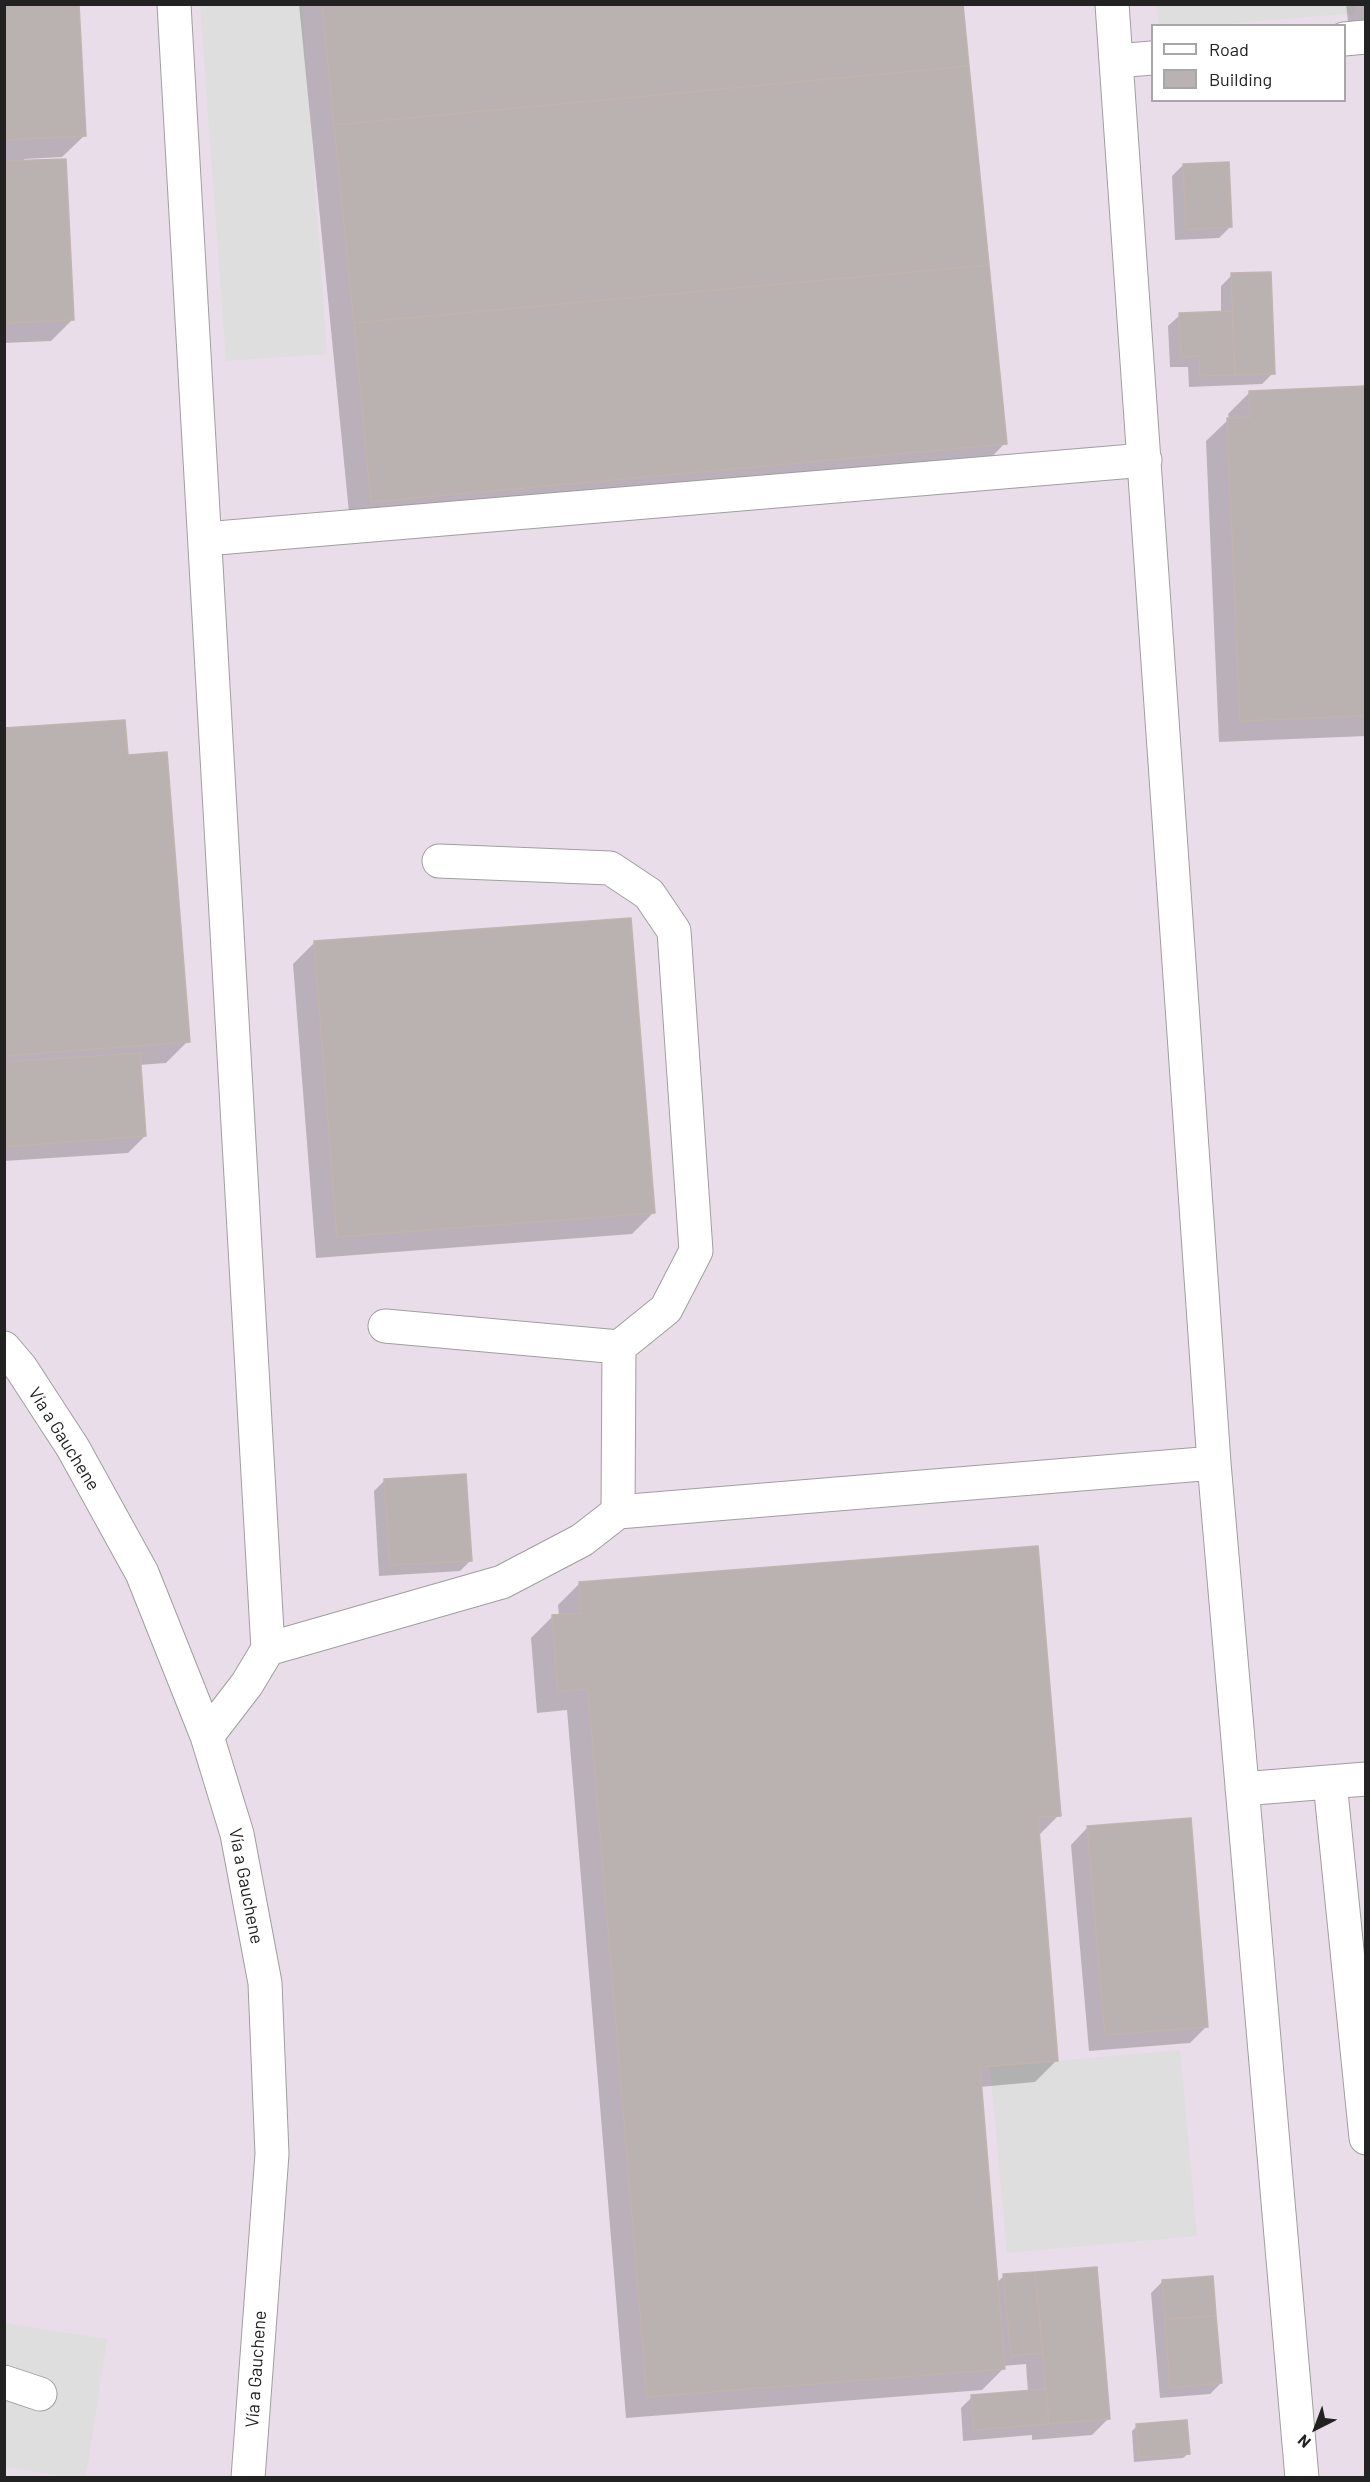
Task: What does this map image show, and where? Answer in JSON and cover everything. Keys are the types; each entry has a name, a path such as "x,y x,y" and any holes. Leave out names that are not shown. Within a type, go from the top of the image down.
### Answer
{"street":[{"path":"174,4 268,1649 247,1684 207,1736"},
{"path":"1112,4 1214,1463 1302,2478"},
{"path":"1346,39 1365,37"},
{"path":"1116,61 1151,58"},
{"path":"205,540 1145,460"},
{"path":"385,1326 619,1347 666,1309 696,1251 674,931 649,894 610,868 439,861"},
{"path":"618,1512 619,1347"},
{"name":"Vía a Gauchene","path":"4,1348 21,1368 73,1448 142,1573 207,1736 237,1834 265,1983 272,2154 248,2478"},
{"path":"268,1649 501,1582 582,1540 618,1512 1214,1463"},
{"path":"1242,1789 1365,1779"},
{"path":"1330,1782 1365,2138"},
{"path":"4,2382 40,2394"}],"shaded area":[{"path":"5,5 1365,5 1365,2477 5,2477"},
{"path":"200,5 302,5 327,354 226,361"},
{"path":"1157,5 1354,5 1355,13 1225,24 1159,24"},
{"path":"1180,2050 1197,2236 1007,2253 990,2067"},
{"path":"4,2323 107,2339 86,2477 69,2477 5,2467"}],"building":[{"path":"4,4 79,4 86,136 4,140"},
{"path":"322,4 963,4 969,66 334,125"},
{"path":"969,66 989,265 354,323 334,125"},
{"path":"66,159 74,320 4,323 4,161"},
{"path":"1229,162 1232,227 1186,230 1183,164"},
{"path":"989,265 1007,444 371,502 354,323"},
{"path":"1271,272 1275,374 1235,375 1231,273"},
{"path":"1232,311 1235,375 1200,376 1199,356 1181,357 1179,313"},
{"path":"1366,386 1366,716 1240,721 1227,418 1250,417 1249,391"},
{"path":"125,720 128,755 167,752 190,1042 4,1056 4,728"},
{"path":"631,918 655,1213 337,1237 314,941"},
{"path":"140,1053 146,1136 4,1147 4,1062"},
{"path":"466,1474 472,1561 390,1565 384,1479"},
{"path":"1038,1546 1061,1816 1038,1817 1058,2061 980,2067 1005,2369 647,2397 588,1689 558,1692 552,1615 581,1613 579,1582"},
{"path":"1191,1818 1208,2027 1105,2035 1087,1826"},
{"path":"1097,2267 1110,2419 1049,2424 1035,2272"},
{"path":"1035,2272 1043,2353 1011,2356 1003,2274"},
{"path":"1213,2276 1216,2316 1165,2319 1162,2280"},
{"path":"1216,2316 1222,2383 1170,2388 1165,2319"},
{"path":"1046,2389 1049,2424 974,2430 971,2395"},
{"path":"1187,2420 1190,2454 1139,2458 1136,2424"}]}
